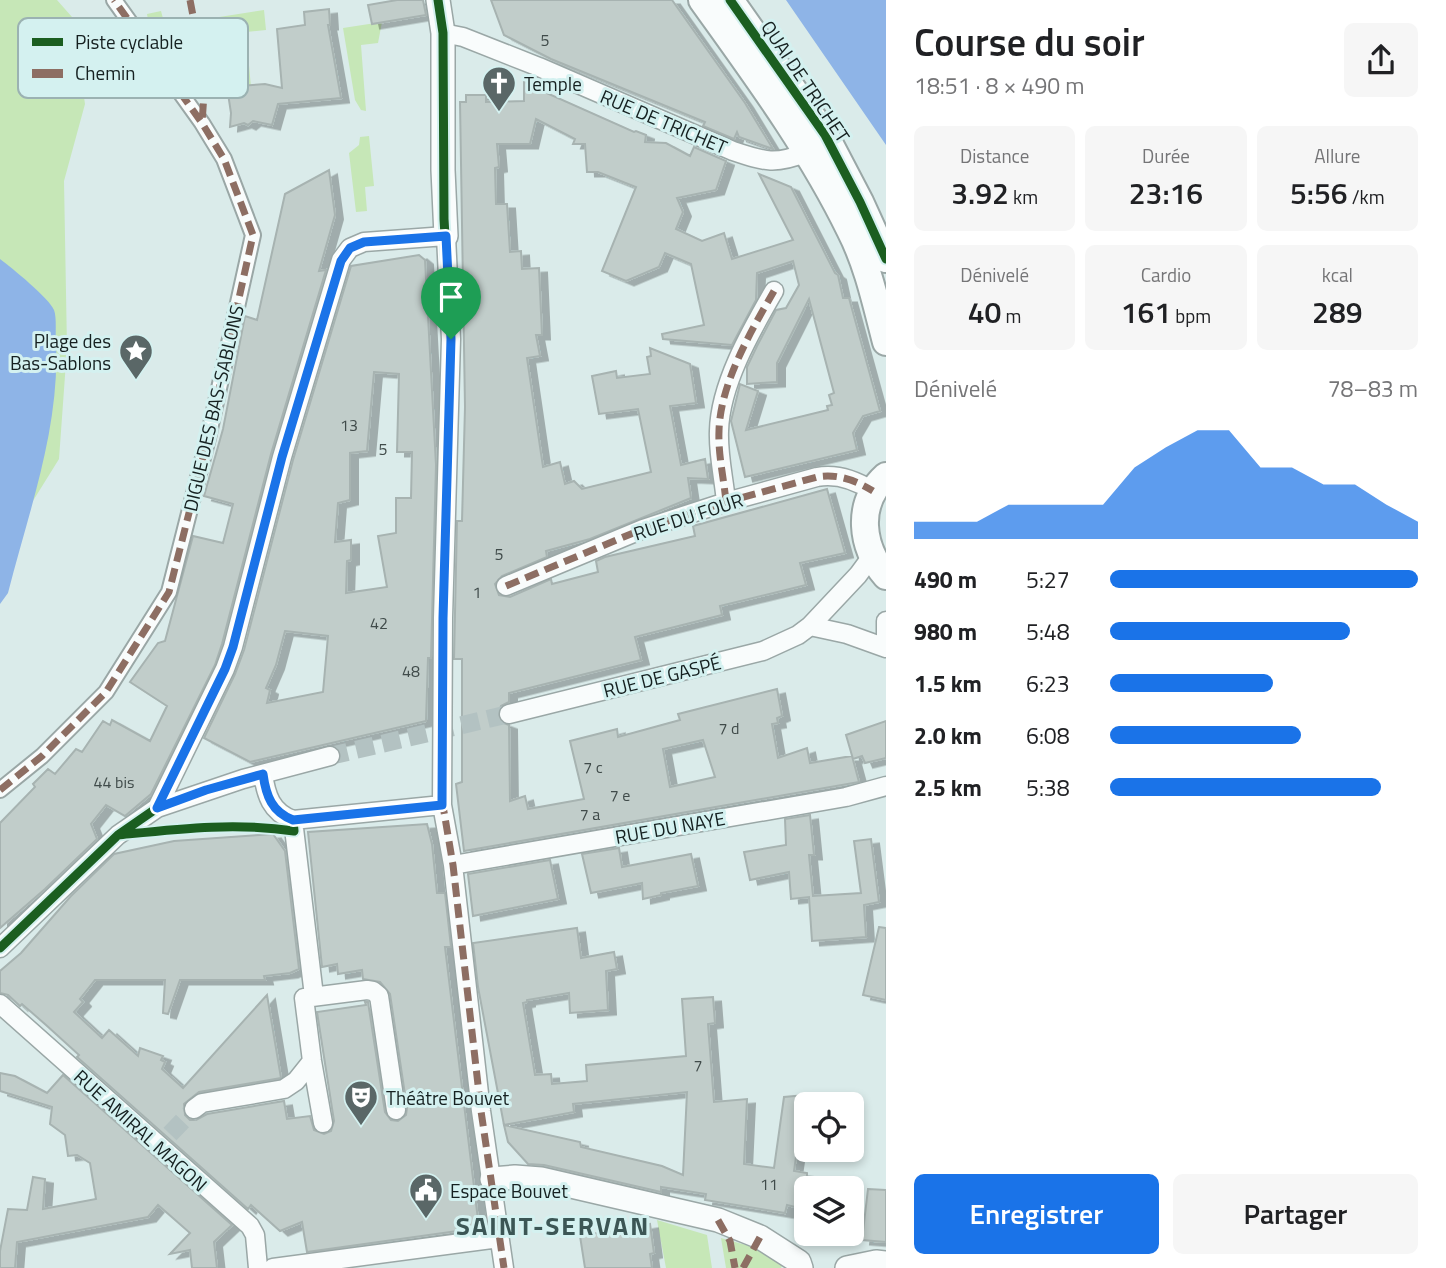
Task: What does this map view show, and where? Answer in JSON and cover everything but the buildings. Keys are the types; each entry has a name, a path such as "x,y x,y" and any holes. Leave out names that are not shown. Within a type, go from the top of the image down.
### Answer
{"main road":[{"name":"QUAI DE TRICHET","path":"702,0 808,152 851,231 868,274 886,342"},
{"name":"QUAI DE TRICHET","path":"730,0 825,135 886,259"},
{"path":"879,566 867,544 865,517 880,484"}],"street":[{"name":"DIGUE DES BAS-SABLONS","path":"114,0 127,18"},
{"path":"438,0 443,33 443,170 451,339 443,632 442,805 453,865 481,1111 504,1268"},
{"name":"RUE DE TRICHET","path":"443,33 463,37 488,47 754,158 786,161 808,152"},
{"name":"DIGUE DES BAS-SABLONS","path":"0,790 42,756 106,692 169,592 208,438 253,235 224,159 184,98"},
{"path":"157,808 225,669 233,647 282,457 341,261 350,248 364,242 446,236"},
{"path":"726,502 719,434 721,413 742,350 774,290"},
{"name":"RUE DU FOUR","path":"506,586 643,529 726,502 828,474 880,484"},
{"name":"RUE DE GASPÉ","path":"509,714 763,651 798,635 810,626 858,575 879,566"},
{"path":"886,621 886,642"},
{"path":"810,626 847,634 886,648"},
{"path":"0,948 118,835 157,808 206,790 330,756"},
{"path":"263,774 266,792 274,808 279,814 293,820 442,805"},
{"name":"RUE DU NAYE","path":"453,865 846,797 886,786"},
{"path":"293,820 314,996"},
{"path":"323,1123 304,998 314,996 367,990 379,996 397,1110"},
{"name":"RUE AMIRAL MAGON","path":"0,1004 165,1140 250,1226 255,1235 258,1268"},
{"path":"194,1109 202,1102 284,1089 296,1081 312,1061"},
{"path":"492,1180 514,1177 541,1179 718,1220 760,1237 799,1262 801,1268"},
{"path":"273,1268 499,1238"},
{"path":"847,1268 876,1262 886,1263"}],"green space":[{"path":"0,0 57,0 72,18 18,18 18,98 84,98 85,104 64,181 67,348 59,459 0,554"},
{"path":"264,10 266,30 248,32 248,18 213,18"},
{"path":"161,11 163,18 148,18 147,14"},
{"path":"382,22 378,43 361,45 366,111 361,110 355,100 343,28"},
{"path":"248,54 251,87 248,88"},
{"path":"369,136 374,186 365,187 367,211 356,212 349,153 359,145 360,137"},
{"path":"657,1220 707,1235 712,1268 666,1268"},
{"path":"721,1238 778,1254 783,1264 781,1268 726,1268"}],"water":[{"path":"786,0 886,0 886,145"},
{"path":"0,259 30,283 54,310 56,374 41,469 8,593 0,604"}],"tunnel":[{"path":"330,756 509,714"},
{"path":"170,1134 194,1109"}],"marked path":[{"path":"114,0 127,18"},
{"path":"190,0 193,18"},
{"path":"0,790 42,756 106,692 169,592 208,438 253,235 224,159 184,98"},
{"path":"202,123 204,98"},
{"path":"726,502 719,440 725,395 738,358 774,291"},
{"path":"506,586 643,529 726,502 817,477 846,479 873,491"},
{"path":"442,800 453,865 481,1111 504,1268"},
{"path":"718,1220 730,1241 735,1268"},
{"path":"743,1268 760,1237"}],"cycle path":[{"path":"118,835 228,827 294,831 293,820 442,805 443,618 451,339 444,219 443,33 438,0"},
{"path":"730,0 825,135 886,259"},
{"path":"0,948 118,835 157,808 225,669 233,647 282,457 341,260 350,248 364,242 446,236"}],"place":[{"name":"Temple","path":"499,113"},
{"name":"Plage des Bas-Sablons","path":"136,381"},
{"name":"Théâtre Bouvet","path":"361,1127"},
{"name":"Espace Bouvet","path":"426,1220"}],"district":[{"name":"SAINT-SERVAN","path":"553,1225"}],"route":[{"path":"446,236 451,339 443,618 442,805 293,820 279,814 274,808 266,792 263,774 206,790 157,808 225,669 233,647 282,457 341,261 350,248 364,242 446,236"}]}
